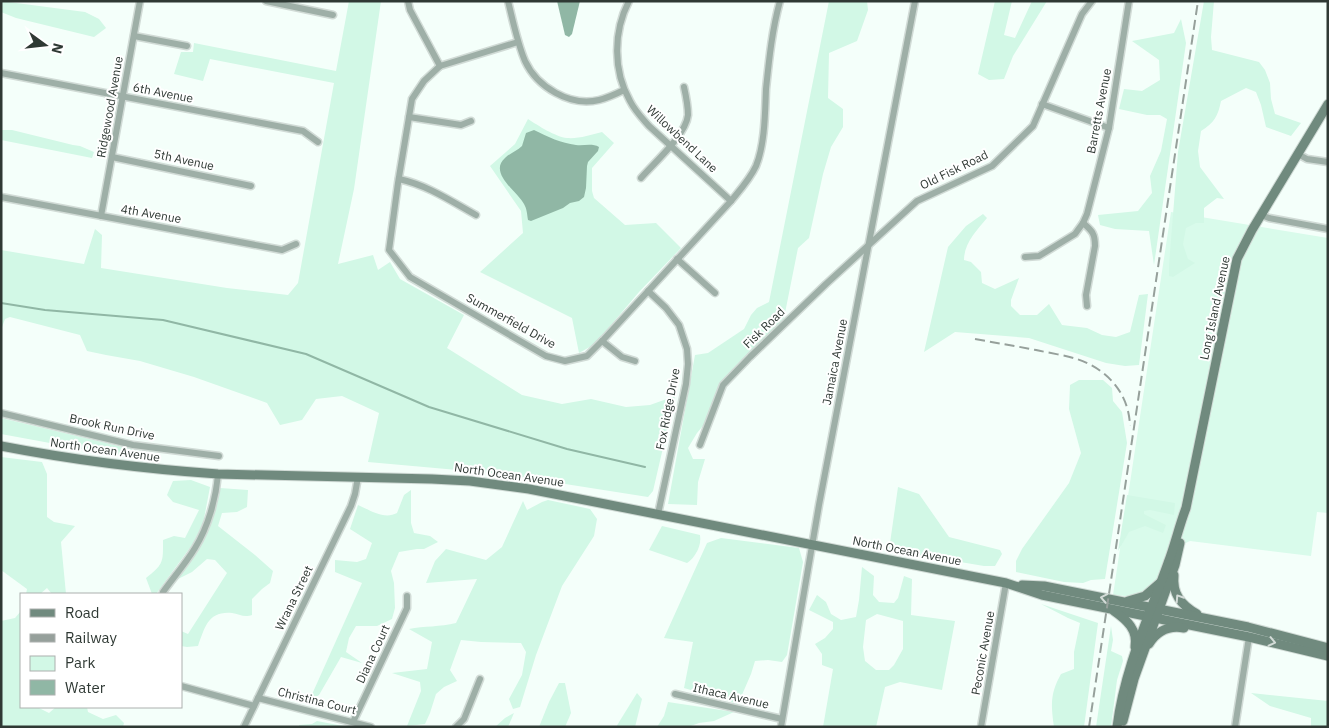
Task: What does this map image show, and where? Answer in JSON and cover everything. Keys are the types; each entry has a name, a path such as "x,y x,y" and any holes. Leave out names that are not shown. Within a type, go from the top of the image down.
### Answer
{"main road":[{"name":"Long Island Avenue","path":"1154,612 1186,508 1236,265 1243,246 1261,214 1328,104"},
{"name":"North Ocean Avenue","path":"1,446 148,469 218,474 432,479 549,492 1006,584 1042,595 1112,609 1206,618 1272,632 1328,648"},
{"name":"Long Island Avenue","path":"1117,727 1122,696 1154,612 1175,565 1185,523 1186,508"},
{"path":"1175,565 1173,584 1176,595 1186,607 1206,618"},
{"path":"1124,602 1145,596 1162,581"},
{"name":"North Ocean Avenue","path":"1006,584 1044,586 1124,602 1222,631 1328,656"},
{"path":"1112,609 1126,620 1132,628 1138,656"},
{"path":"1138,656 1153,638 1166,629 1179,627 1195,630 1222,631"},
{"name":"Long Island Avenue","path":"1122,727 1138,656"}],"street":[{"name":"Ridgewood Avenue","path":"101,216 140,1"},
{"path":"266,1 333,15"},
{"path":"408,1 410,10 440,66"},
{"path":"508,1 518,42 529,69 549,89 560,96 576,101 598,101 624,90"},
{"name":"Willowbend Lane","path":"629,1 620,23 617,40 618,66 624,90 637,113 648,126 731,201"},
{"name":"Summerfield Drive","path":"518,42 440,66 424,81 412,99 390,250 410,277 546,356 565,361 586,356 602,341 731,201 756,166 760,154 764,126 770,46 780,1"},
{"name":"Jamaica Avenue","path":"782,723 821,496 915,1"},
{"name":"Old Fisk Road","path":"869,244 917,201 992,166 1033,126 1082,14 1092,1"},
{"name":"Barretts Avenue","path":"1025,257 1040,256 1075,234 1083,224 1109,128 1129,1"},
{"path":"134,36 187,46"},
{"name":"6th Avenue","path":"1,73 303,131 318,142"},
{"path":"641,178 685,126 688,115 684,87"},
{"path":"1042,104 1109,128"},
{"path":"409,116 461,125 471,120"},
{"path":"1298,154 1307,159 1328,162"},
{"name":"5th Avenue","path":"112,157 251,186"},
{"path":"399,179 414,182 427,188 476,215"},
{"name":"4th Avenue","path":"1,198 282,250 296,244"},
{"path":"1261,214 1269,218 1328,229"},
{"path":"1083,224 1093,232 1095,239 1086,295 1087,306"},
{"name":"Fisk Road","path":"700,445 723,385 869,244"},
{"path":"677,259 715,293"},
{"name":"Fox Ridge Drive","path":"648,291 666,308 678,325 688,356 686,384 658,514"},
{"path":"602,341 622,357 635,362"},
{"name":"Brook Run Drive","path":"1,413 133,445 219,456"},
{"path":"163,592 195,548 204,529 213,502 218,474"},
{"name":"Wrana Street","path":"244,727 351,506 356,494 358,477"},
{"name":"Peconic Avenue","path":"981,727 1006,584"},
{"name":"Diana Court","path":"353,722 407,608 407,596"},
{"path":"1235,727 1249,637"},
{"path":"456,727 464,719 480,679"},
{"path":"182,686 254,706"},
{"name":"Ithaca Avenue","path":"675,694 782,723"},
{"name":"Christina Court","path":"258,698 371,727"}],"shaded area":[{"path":"1171,212 1328,238 1328,513 1317,512 1311,556 1190,541 1173,549 1151,598 1113,595"}],"green space":[{"path":"1,1 85,12 99,19 106,28 94,37 16,18 1,12"},
{"path":"349,1 381,1 354,189 338,264 373,255 378,270 390,262 400,279 464,315 447,348 522,395 562,404 591,399 626,407 650,405 675,396 653,491 648,497 502,474 368,462 379,413 342,396 316,399 302,420 280,425 267,403 194,377 140,361 87,351 80,335 10,317 5,319 1,330 1,250 84,264 95,229 102,235 101,268 227,288 288,295 298,283 334,83 210,59 203,81 174,74 181,52 193,52 194,43 336,71"},
{"path":"829,1 867,1 868,10 857,41 829,53 828,98 843,109 843,127 831,147 809,238 798,248 784,318 722,384 707,421 688,448 693,459 705,459 698,482 697,505 668,504 695,355 708,353 744,329 757,308 769,302"},
{"path":"995,1 1012,1 1004,35 1015,38 1032,1 1047,1 1013,56 1004,79 989,80 978,74"},
{"path":"1204,1 1214,1 1211,37 1212,50 1259,62 1265,70 1270,83 1271,99 1275,114 1301,123 1291,136 1266,127 1256,92 1246,88 1221,101 1215,119 1201,131 1198,151 1200,167 1224,199 1217,198 1204,208 1204,223 1196,223 1186,228 1183,244 1188,259 1195,263 1173,277 1169,276 1169,265 1178,152"},
{"path":"1181,19 1186,43 1154,265 1149,231 1115,229 1100,225 1098,215 1138,211 1152,193 1150,176 1161,151 1167,119 1160,115 1147,115 1119,109 1124,89 1142,91 1160,80 1159,60 1132,41 1174,33"},
{"path":"528,119 552,133 567,138 602,132 614,143 592,168 592,191 594,198 625,225 656,223 681,248 639,292 595,344 579,353 572,318 480,272 523,233 521,211 490,166 515,144"},
{"path":"1,130 12,130 80,146 94,152 92,158 1,140"},
{"path":"983,214 987,218 969,242 964,260 971,262 981,272 982,283 995,289 1019,278 1011,300 1011,306 1020,315 1037,315 1049,304 1062,325 1087,328 1102,335 1116,337 1130,332 1139,295 1148,294 1139,365 1125,366 1106,363 1029,338 955,332 924,352 948,247 966,226"},
{"path":"1079,380 1103,380 1112,388 1113,401 1122,412 1127,443 1105,579 1091,580 1083,583 1064,582 1016,572 1016,561 1022,549 1069,483 1081,453 1069,409 1070,385"},
{"path":"1,418 161,456 115,455 1,434"},
{"path":"1,457 42,462 47,474 47,517 54,522 75,526 61,542 66,593 51,593 47,588 41,593 26,593 27,589 1,570"},
{"path":"191,480 210,487 203,524 192,545 157,593 152,593 146,578 161,562 163,540 174,536 185,538 199,510 173,502 167,495 173,481"},
{"path":"898,487 919,494 949,537 1000,550 1002,554 995,566 984,566 889,550"},
{"path":"220,488 248,490 247,507 237,512 222,513 218,526 273,571 270,583 252,599 252,615 244,616 224,613 218,615 209,622 198,646 182,646 182,631 188,634 227,573 215,560 207,559 192,572 174,581 205,537"},
{"path":"411,490 411,523 414,533 430,536 438,542 424,549 399,552 391,571 394,583 395,608 392,619 377,626 356,626 349,638 346,652 362,663 341,657 319,695 309,701 362,583 335,572 335,560 357,562 366,559 372,543 350,529 358,505 377,514 392,515 397,513 404,495"},
{"path":"1127,495 1175,503 1174,515 1150,510 1144,511 1144,514 1166,525 1163,533 1145,526 1129,532 1118,551"},
{"path":"548,500 590,509 597,519 594,536 562,586 536,655 520,707 513,709 509,699 522,675 526,652 521,643 461,640 450,670 457,681 444,687 436,694 425,724 407,726 421,691 420,682 392,673 427,669 432,642 409,629 456,623 477,579 426,583 435,561 446,549 486,560 502,547 523,501 527,510"},
{"path":"662,526 700,535 697,551 687,563 649,550"},
{"path":"721,538 799,548 803,562 787,655 782,662 755,661 738,704 684,688 693,642 664,638 707,543"},
{"path":"862,567 874,576 873,595 879,602 894,603 898,598 904,576 912,579 911,615 955,621 942,690 900,682 885,687 876,727 823,727 833,669 822,665 822,654 815,644 825,638 833,629 833,622 809,610 817,595 826,602 831,614 841,620 856,617","holes":["877,614 903,621 903,649 889,670 876,670 865,661 863,647 866,620"]},
{"path":"1041,604 1098,623 1084,727 1054,727 1052,705 1053,693 1061,674 1074,669 1074,652 1080,623"},
{"path":"20,612 20,708 39,708 49,713 55,708 87,708 88,712 103,719 116,715 124,723 123,727 1,727 1,621 15,618"},
{"path":"1111,626 1113,640 1111,651 1122,656 1123,661 1117,680 1111,727 1096,727"},
{"path":"559,683 565,683 571,713 565,727 539,727 549,702"},
{"path":"637,693 642,699 635,727 616,727"},
{"path":"1251,693 1328,701 1328,727 1311,727 1311,718 1270,706"},
{"path":"668,702 734,712 714,721 688,727 657,727 664,716"},
{"path":"514,713 508,727 495,727 505,718"},
{"path":"317,721 348,727 299,727 299,725 312,724"}],"water":[{"path":"557,1 580,1 572,34 569,37 565,35"},
{"path":"534,130 565,143 599,147 598,151 588,162 584,197 579,201 570,203 563,208 531,221 528,220 521,199 506,182 500,170 505,158 522,146 526,133"}],"waterway":[{"path":"1,303 45,310 163,320 306,354 429,407 567,449 645,467"}],"railway":[{"path":"1089,727 1198,1"},
{"path":"975,339 1062,355 1088,363 1107,376 1121,393 1126,403 1130,426"}]}
